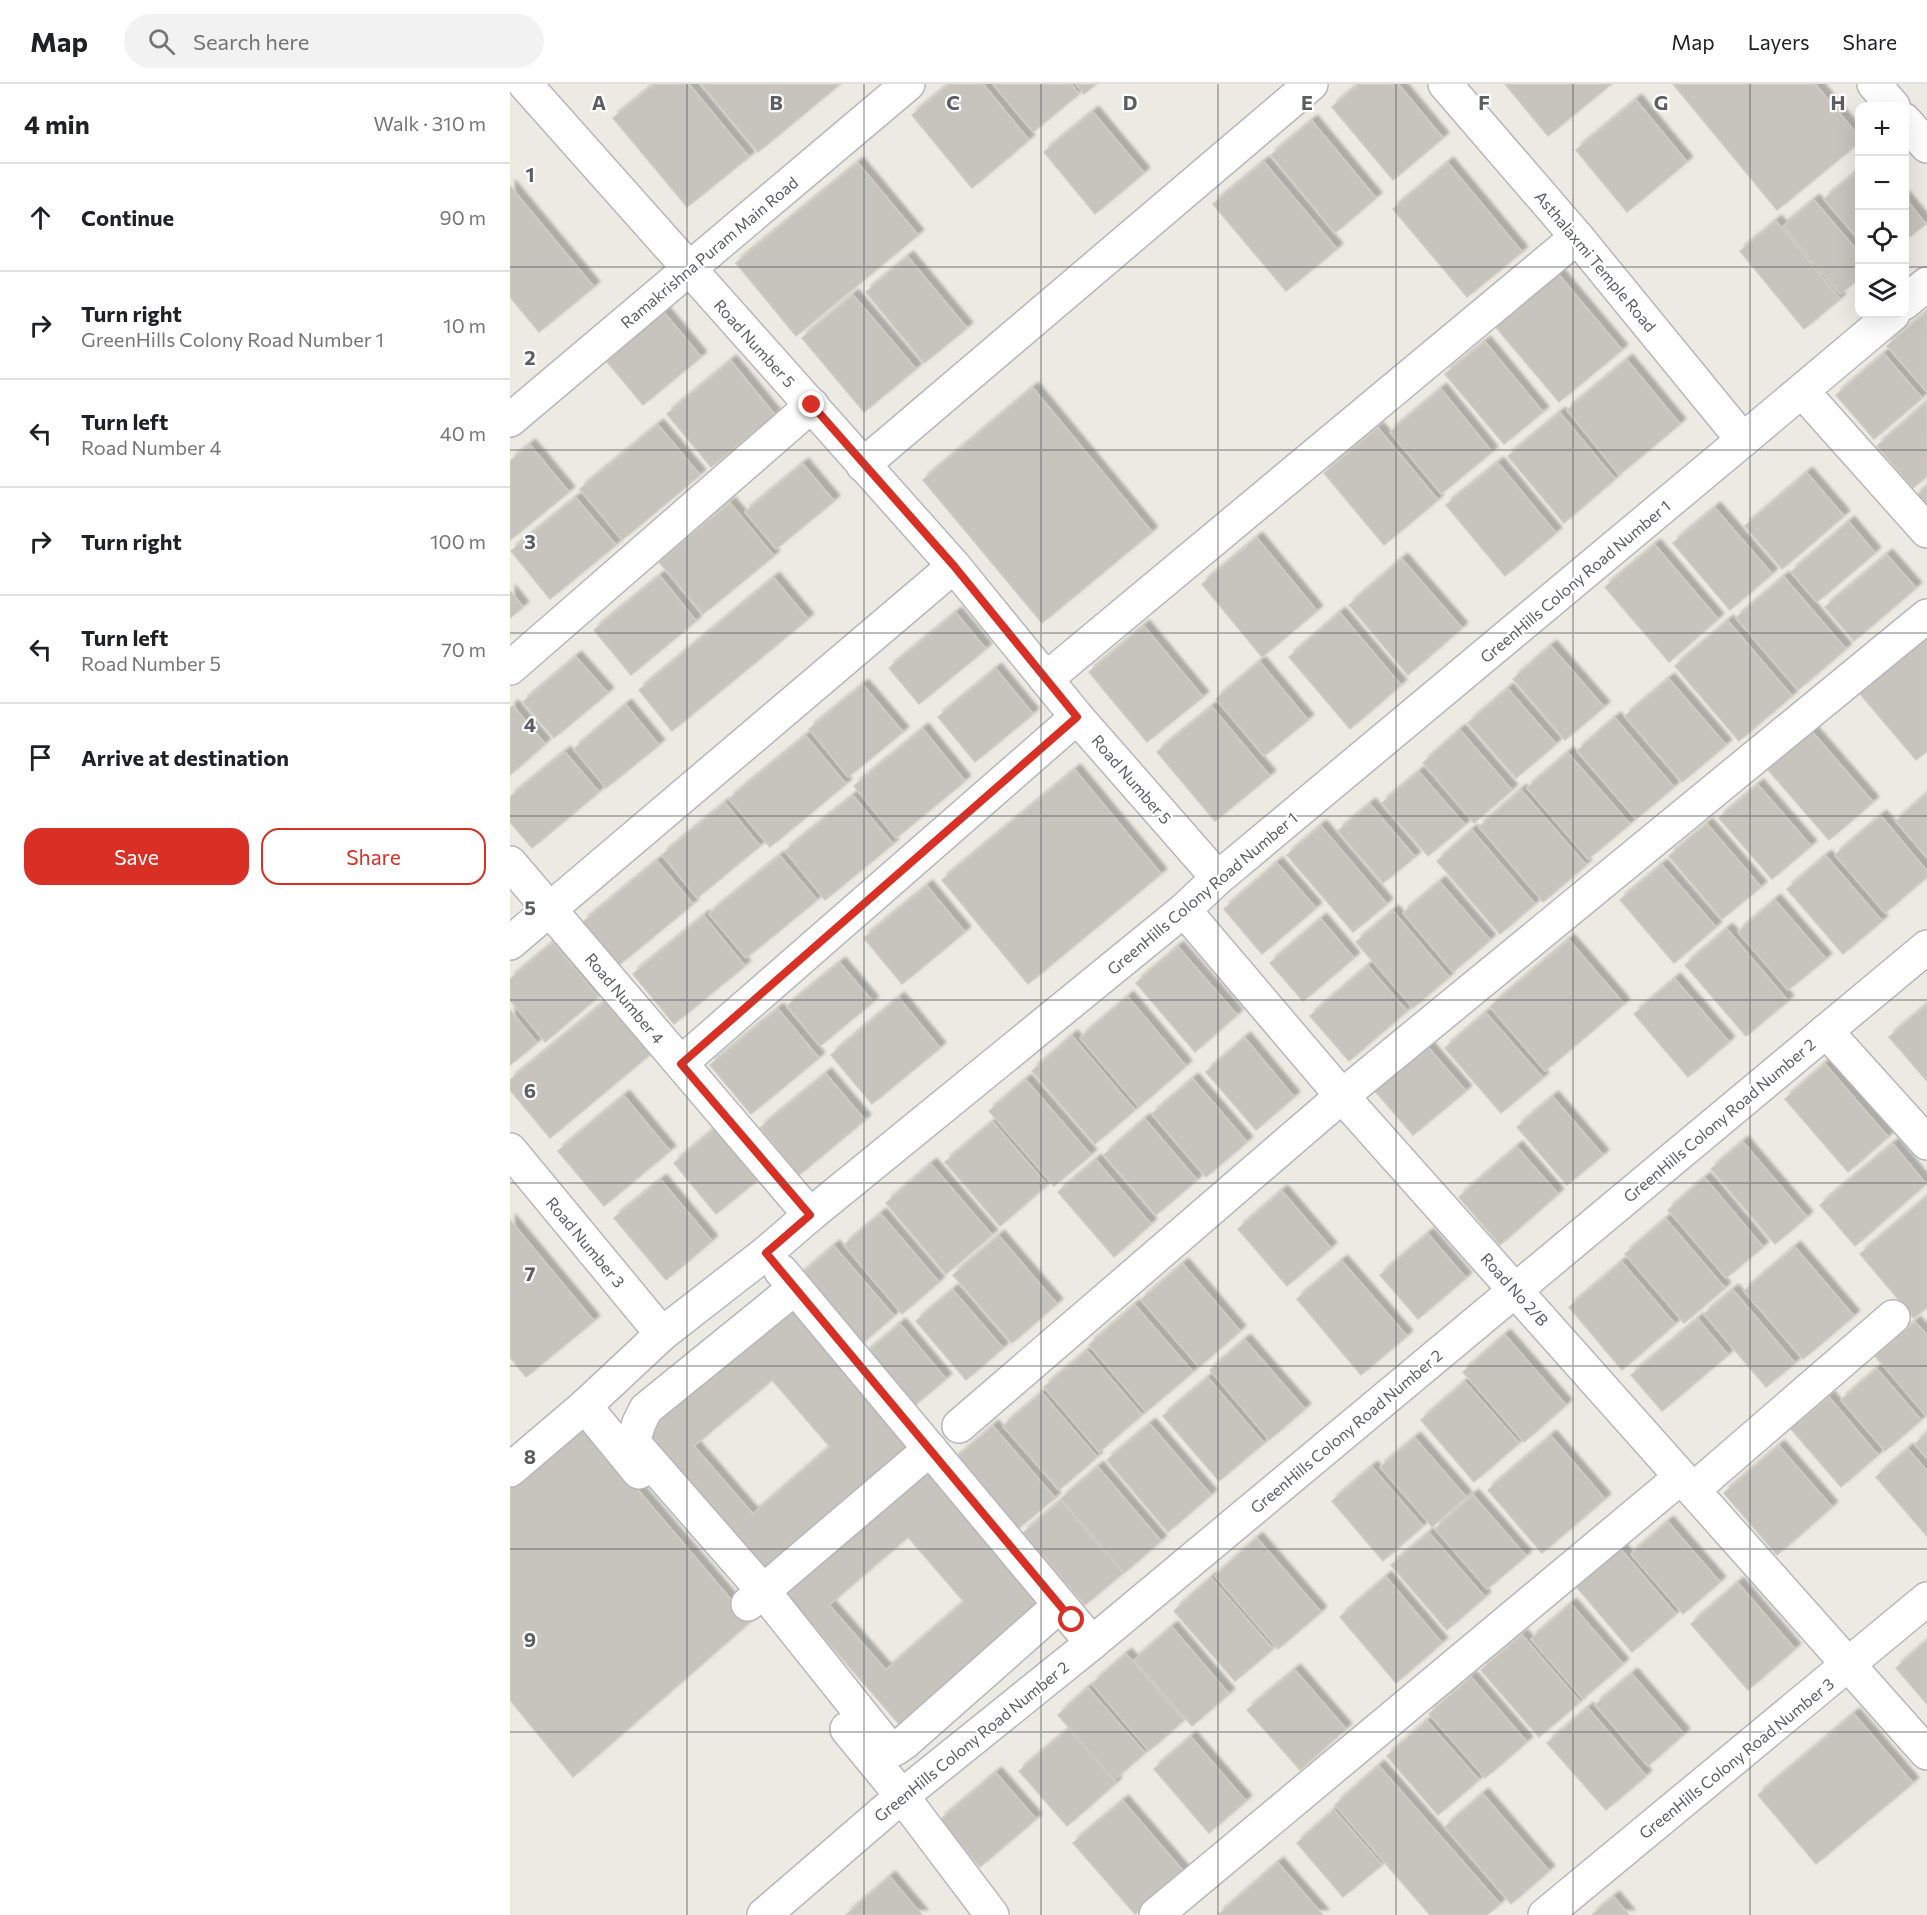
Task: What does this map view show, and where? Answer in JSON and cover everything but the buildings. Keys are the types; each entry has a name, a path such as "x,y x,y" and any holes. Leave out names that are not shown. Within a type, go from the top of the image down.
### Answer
{"street":[{"name":"Road Number 5","path":"525,84 688,270 812,405 954,566 1077,717 1218,878"},
{"name":"Ramakrishna Puram Main Road","path":"510,420 908,84"},
{"path":"863,465 1311,84"},
{"name":"Asthalaxmi Temple Road","path":"1445,84 1577,237 1743,441"},
{"path":"1874,84 1890,102"},
{"path":"1909,125 1927,146"},
{"path":"1046,679 1577,237"},
{"path":"1909,300 1927,284"},
{"name":"GreenHills Colony Road Number 1","path":"510,1470 585,1406 662,1334 766,1253 1184,910 1218,878 1888,318"},
{"path":"1802,391 1927,531"},
{"path":"510,668 812,405"},
{"path":"510,943 954,566"},
{"path":"959,1426 1342,1096 1927,616"},
{"path":"681,1064 1077,717"},
{"name":"Road Number 4","path":"510,863 810,1215"},
{"name":"Road No 2/B","path":"1184,910 1342,1096 1927,1753"},
{"name":"GreenHills Colony Road Number 2","path":"764,1915 902,1797 1092,1643 1927,947"},
{"path":"1826,1031 1927,1143"},
{"name":"Road Number 3","path":"510,1150 662,1334"},
{"path":"766,1253 1092,1643"},
{"path":"795,1288 646,1409 633,1442 755,1599 992,1915"},
{"path":"1156,1915 1893,1317"},
{"path":"585,1406 884,1742 895,1749 1060,1605"},
{"path":"755,1599 930,1449"},
{"name":"GreenHills Colony Road Number 3","path":"1545,1915 1927,1599"}],"route":[{"path":"812,405 954,566 1077,717 681,1064 810,1215 766,1253 1072,1620"}]}
